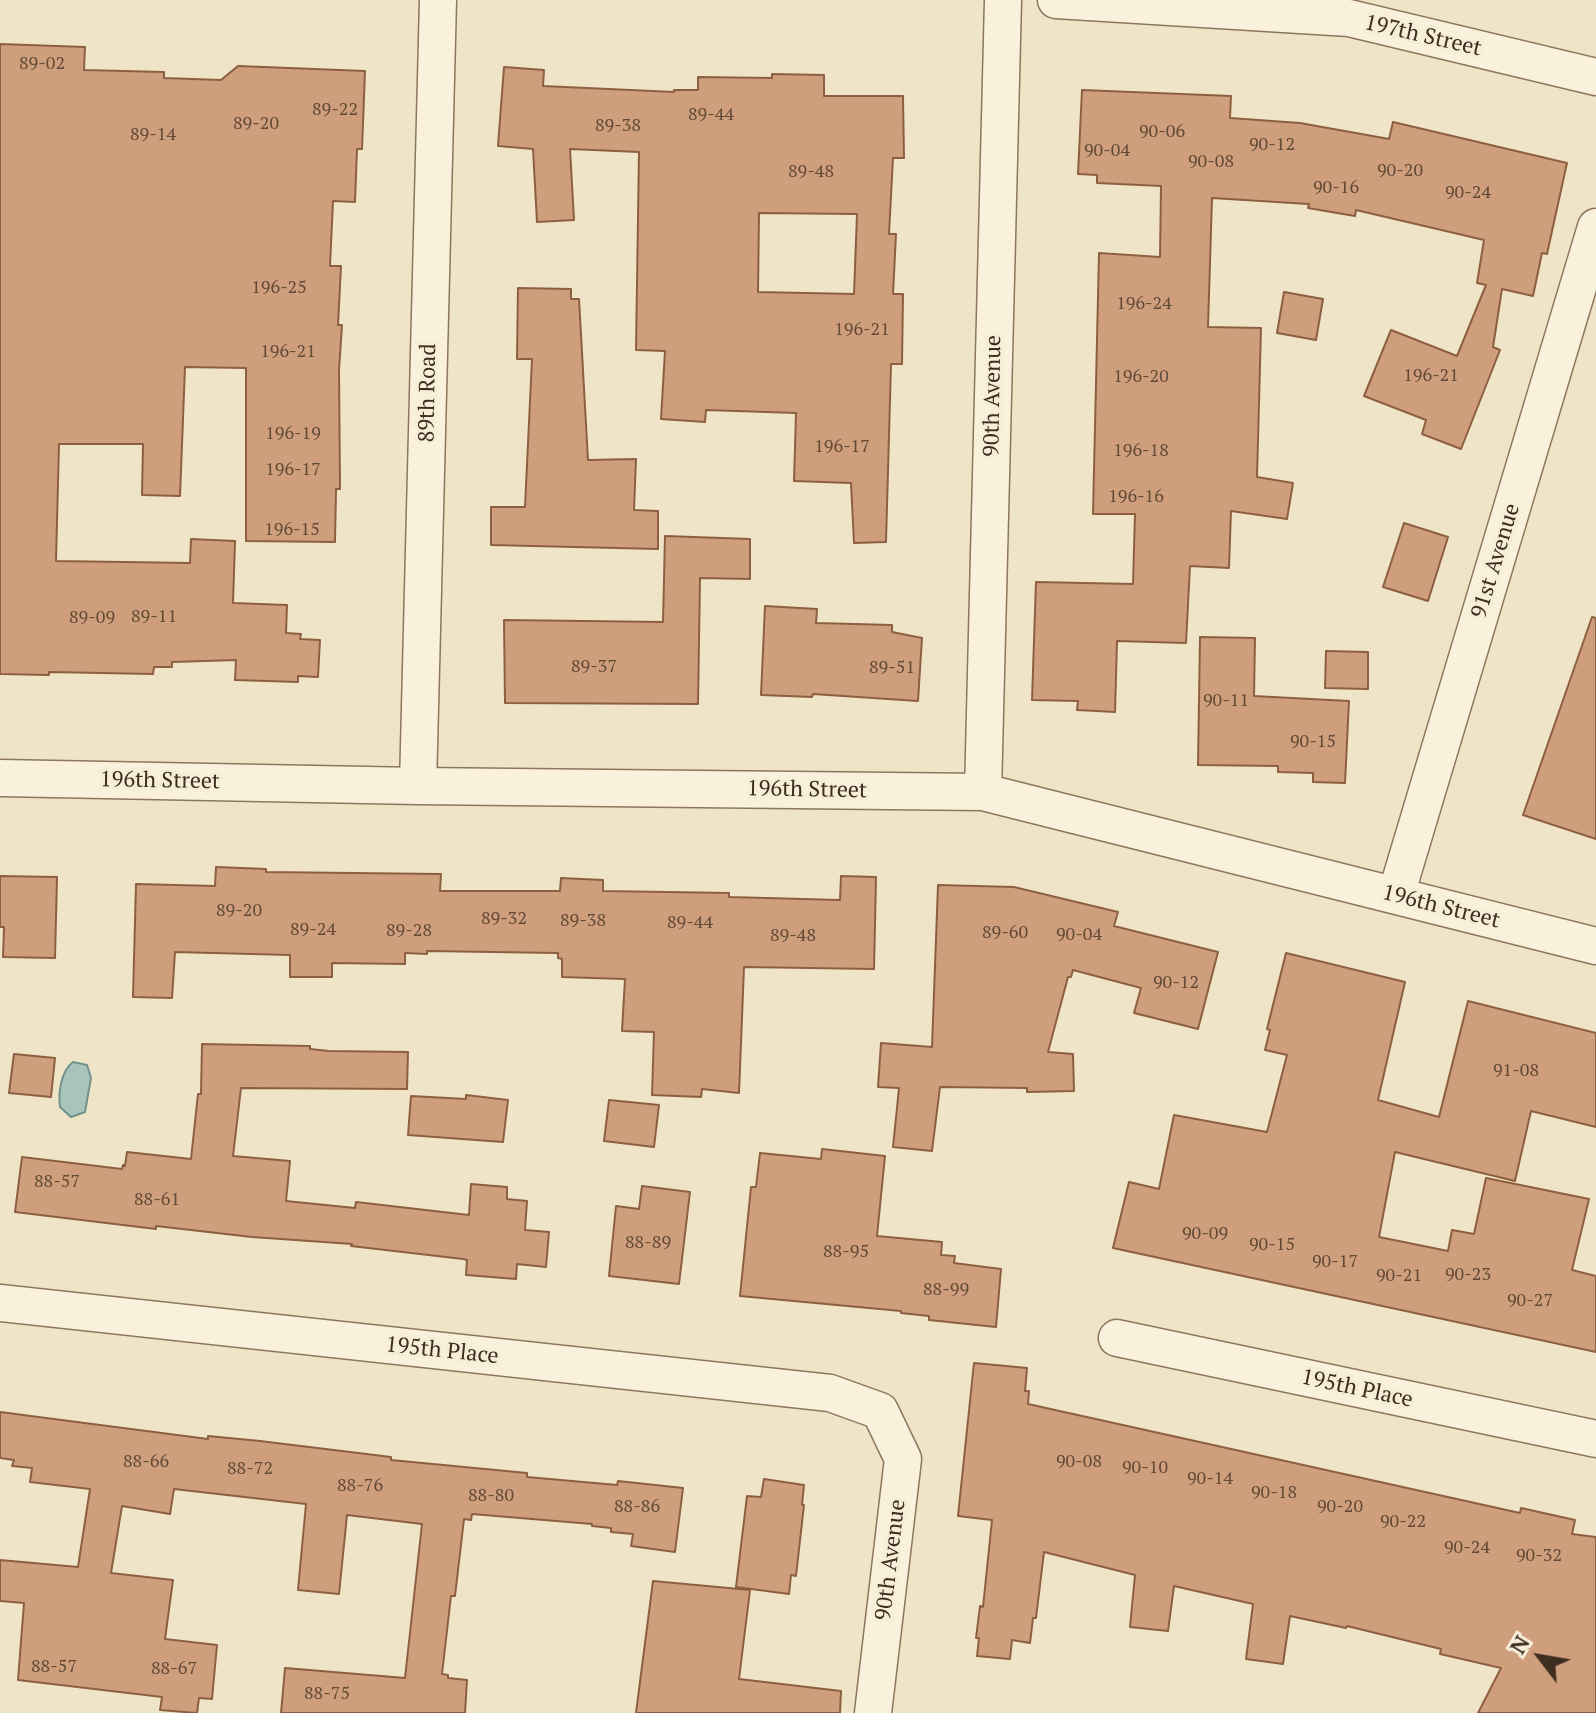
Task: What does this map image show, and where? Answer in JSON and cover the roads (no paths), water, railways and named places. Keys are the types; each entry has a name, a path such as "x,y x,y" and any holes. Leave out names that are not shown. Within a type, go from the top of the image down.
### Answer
{"street":[{"name":"89th Road","path":"418,786 438,0"},
{"name":"90th Avenue","path":"983,792 1003,0"},
{"name":"197th Street","path":"1056,0 1349,18 1596,77"},
{"name":"91st Avenue","path":"1396,895 1596,227"},
{"name":"196th Street","path":"0,778 983,792 1596,946"},
{"name":"195th Place","path":"0,1303 830,1393 880,1411"},
{"name":"195th Place","path":"1117,1338 1596,1439"},
{"name":"90th Avenue","path":"873,1713 903,1459 880,1411"}],"water":[{"path":"73,1062 87,1065 91,1078 85,1112 71,1117 60,1107 60,1095 63,1077"}]}
